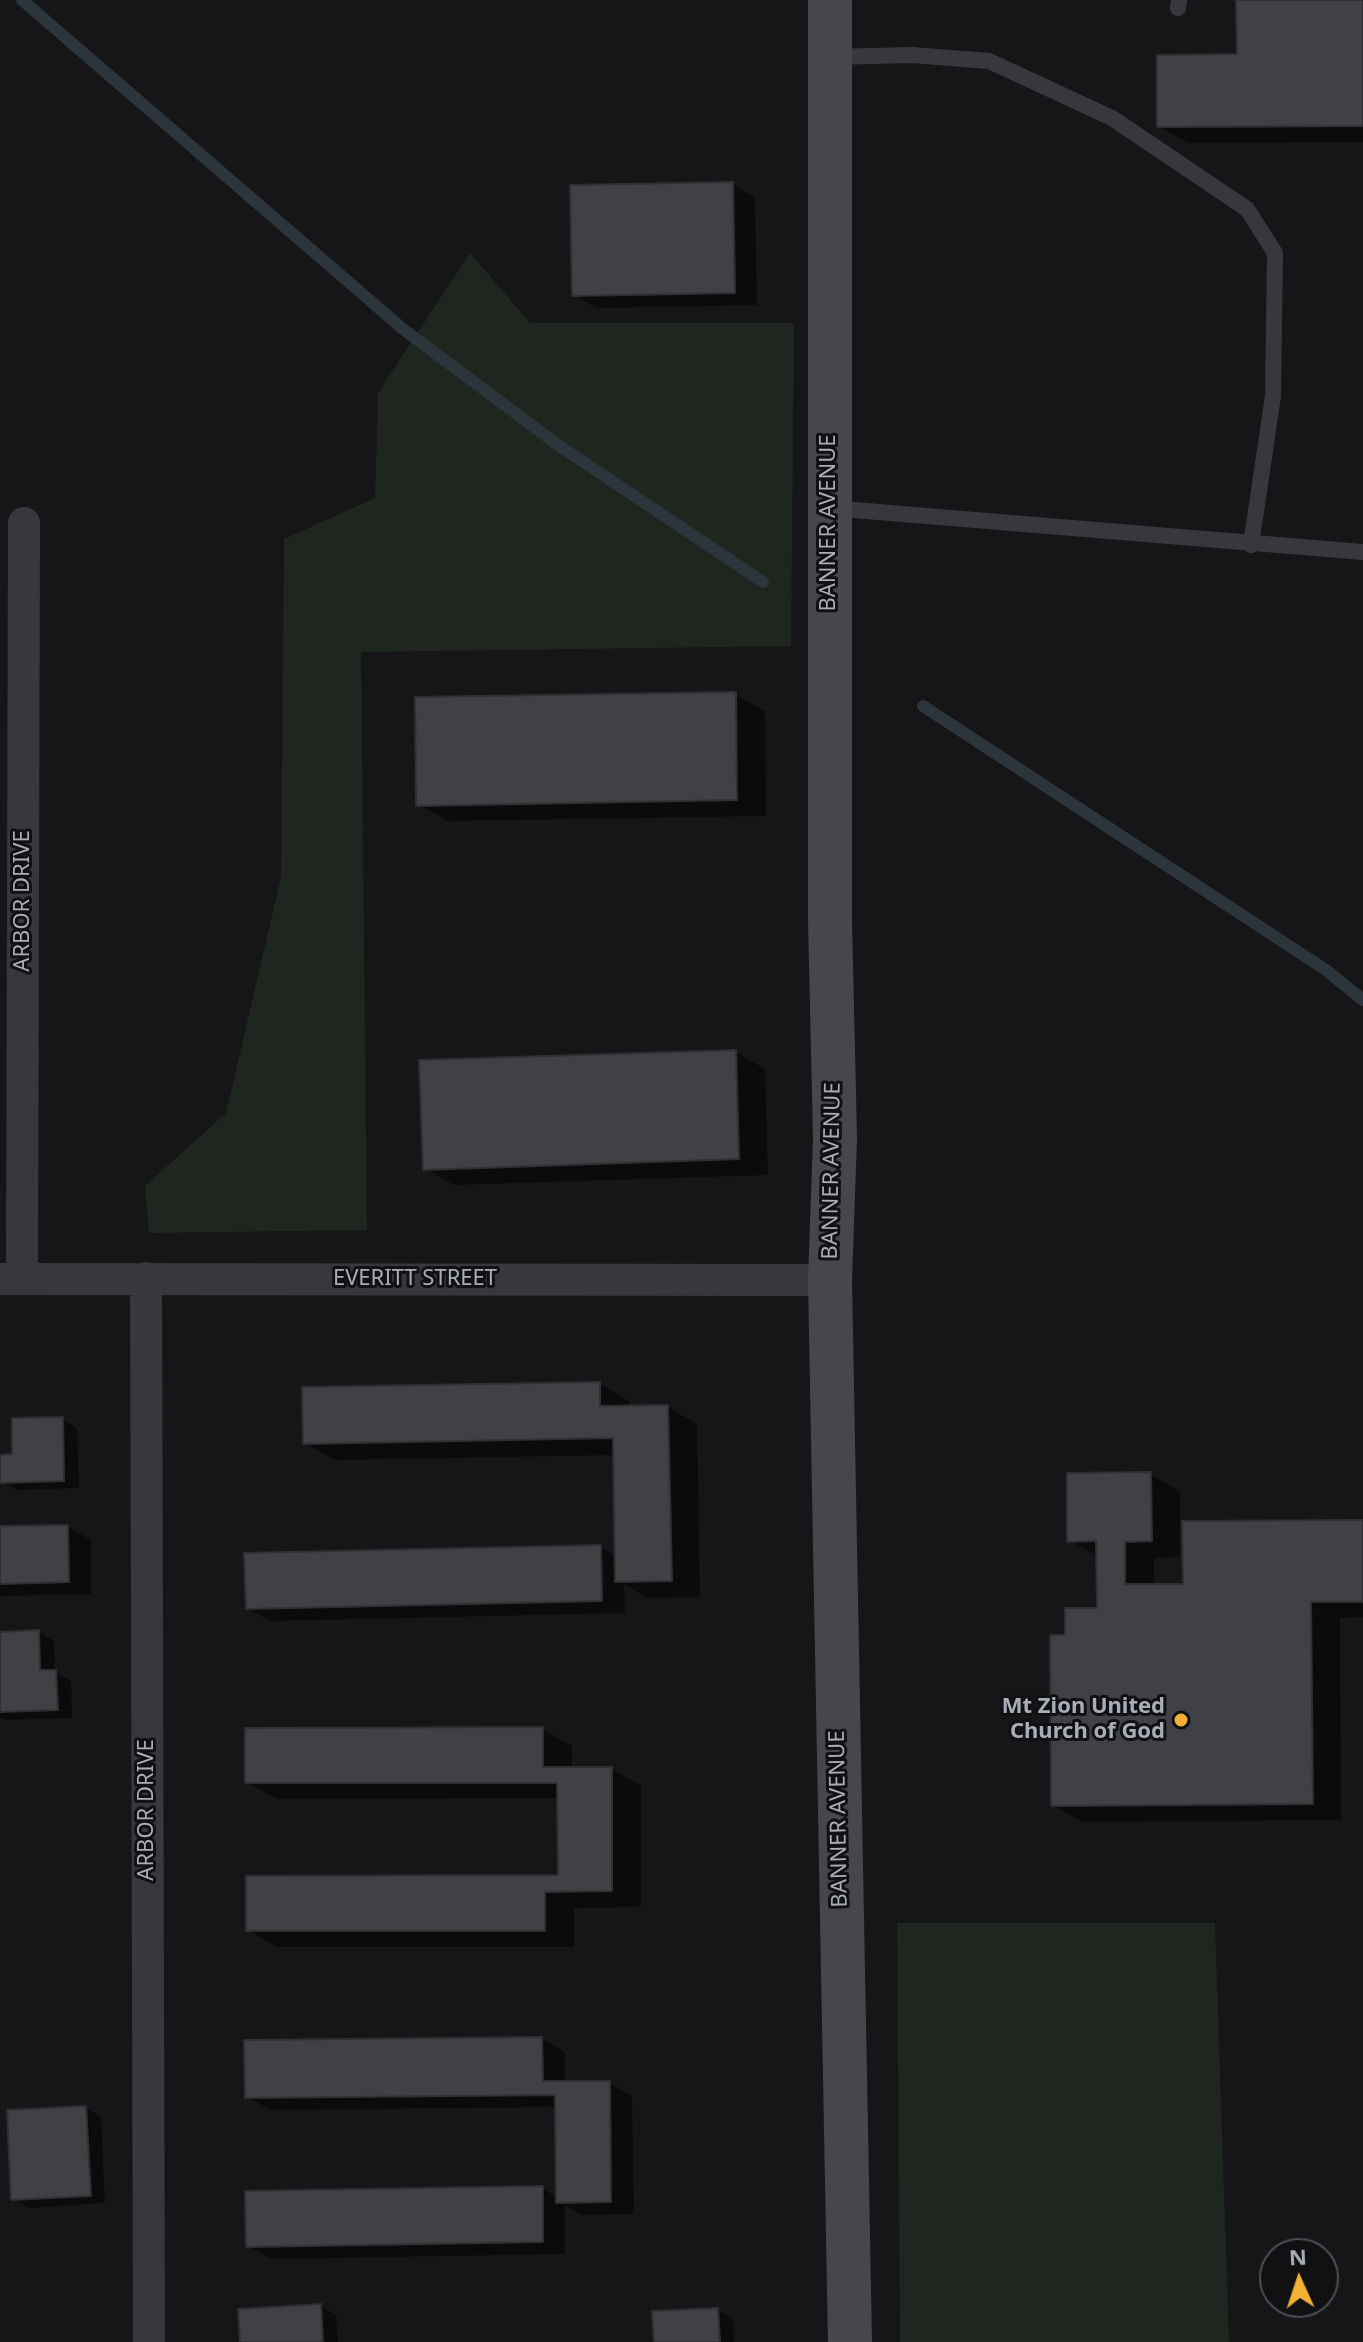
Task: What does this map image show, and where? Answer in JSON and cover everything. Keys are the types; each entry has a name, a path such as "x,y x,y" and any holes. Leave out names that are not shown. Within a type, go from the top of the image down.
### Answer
{"street":[{"name":"BANNER AVENUE","path":"830,0 829,508 835,1138 830,1280 850,2342"},
{"name":"ARBOR DRIVE","path":"11,1279 24,523"},
{"name":"ARBOR DRIVE","path":"146,1278 149,2342"},
{"name":"EVERITT STREET","path":"11,1279 830,1280"}],"lane":[{"path":"830,57 912,55 989,61 1112,118 1247,209 1275,253 1273,396 1251,545"},
{"path":"829,508 1363,552"}],"shaded area":[{"path":"470,253 530,323 794,323 791,646 361,652 367,1230 149,1233 145,1186 226,1113 281,877 284,539 375,498 378,393"},
{"path":"897,1923 1215,1923 1229,2342 900,2342"}],"building":[{"path":"1236,0 1363,0 1363,126 1157,127 1157,55 1237,54"},
{"path":"733,182 735,293 572,296 570,185"},
{"path":"736,692 737,800 416,806 415,697"},
{"path":"736,1050 739,1159 423,1170 419,1060"},
{"path":"600,1382 600,1406 668,1405 672,1581 615,1582 613,1438 303,1444 302,1387"},
{"path":"63,1417 64,1481 0,1483 0,1455 12,1454 12,1418"},
{"name":"Mt Zion United Church of God","path":"1151,1472 1152,1541 1125,1542 1125,1584 1183,1584 1182,1521 1363,1520 1363,1602 1311,1602 1313,1804 1051,1806 1050,1635 1065,1635 1065,1608 1097,1608 1096,1541 1067,1542 1067,1473"},
{"path":"68,1525 69,1582 0,1584 0,1526"},
{"path":"601,1545 602,1601 246,1609 244,1553"},
{"path":"39,1630 40,1670 56,1670 58,1710 0,1712 0,1632"},
{"path":"543,1727 543,1767 612,1767 612,1891 545,1892 545,1931 246,1931 246,1876 558,1875 557,1783 245,1783 245,1728"},
{"path":"542,2037 543,2081 610,2081 611,2202 556,2203 555,2095 245,2098 244,2040"},
{"path":"86,2106 91,2196 11,2200 7,2110"},
{"path":"543,2186 543,2242 246,2247 245,2191"},
{"path":"321,2304 323,2342 240,2342 238,2309"},
{"path":"718,2308 720,2342 654,2342 652,2311"}],"waterway":[{"path":"22,0 403,329 558,445 763,582"},
{"path":"923,706 1326,970 1363,1000"}],"place":[{"name":"Mt Zion United Church of God","path":"1181,1720"}]}
